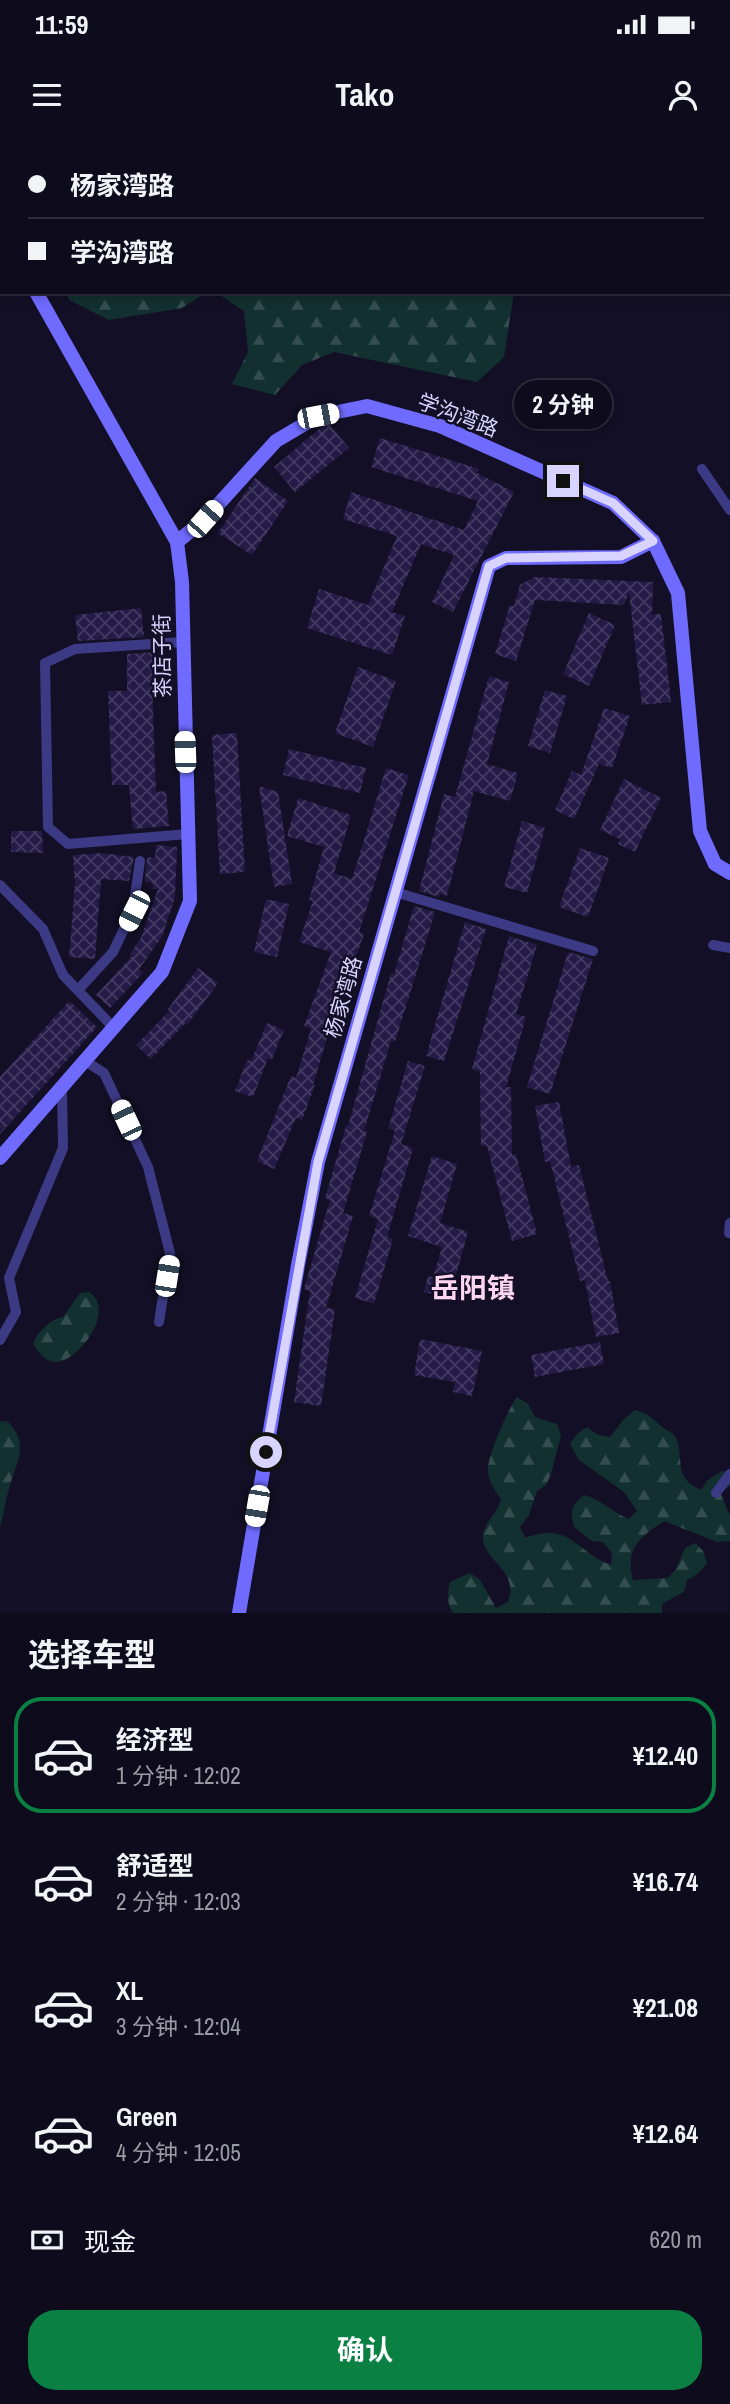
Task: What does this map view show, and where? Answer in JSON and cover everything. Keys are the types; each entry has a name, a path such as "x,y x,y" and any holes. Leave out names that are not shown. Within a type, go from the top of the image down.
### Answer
{"street":[{"name":"茶店子街","path":"0,1158 162,972 190,901 182,582 177,542 37,294"},
{"name":"学沟湾路","path":"177,542 205,519 275,441 318,416 367,406 440,426 613,503 653,541 678,593 700,831 715,864 730,873"},
{"path":"702,469 730,509"},
{"name":"杨家湾路","path":"239,1613 318,1162 489,566 506,558 621,556 653,541"},
{"path":"182,642 75,649 45,663 48,827 68,844 188,834"},
{"path":"78,990 113,951 134,911 140,861"},
{"path":"0,885 43,929 63,975 114,1028"},
{"path":"395,892 593,951"},
{"path":"713,945 730,948"},
{"path":"85,1061 104,1073 148,1167 170,1253 159,1322"},
{"path":"0,1340 16,1312 9,1278 63,1148 62,1087"},
{"path":"716,1493 730,1474"}],"green space":[{"path":"67,294 204,294 182,308 109,320 69,300"},
{"path":"218,294 514,294 504,357 477,382 334,352 302,365 275,395 232,384 248,352 244,311"},
{"path":"89,1292 97,1301 99,1311 91,1335 73,1355 63,1361 54,1362 47,1359 33,1344 37,1335 49,1323 63,1317 80,1293"},
{"path":"517,1397 528,1404 535,1417 557,1424 561,1435 551,1474 546,1485 537,1491 529,1515 520,1527 525,1538 553,1533 563,1536 611,1565 612,1553 603,1542 592,1541 574,1527 574,1506 584,1495 629,1519 637,1511 624,1492 579,1460 570,1444 577,1434 587,1427 598,1435 610,1437 635,1410 647,1414 674,1434 682,1472 691,1485 701,1490 708,1480 722,1471 730,1473 730,1486 720,1492 730,1516 730,1541 717,1542 664,1521 636,1545 631,1560 633,1580 668,1578 676,1569 685,1548 695,1543 703,1551 707,1563 699,1573 687,1580 684,1592 662,1604 662,1613 453,1613 448,1602 450,1582 470,1573 480,1580 496,1608 508,1602 509,1581 487,1551 483,1534 501,1500 489,1477 489,1462 499,1432"},
{"path":"7,1421 18,1438 20,1454 0,1527 0,1422"}],"building":[{"path":"325,424 329,424 349,448 295,492 274,467"},
{"path":"380,438 479,469 477,473 514,492 453,612 432,602 454,555 421,544 392,612 405,616 392,655 307,628 319,589 368,605 397,536 343,519 351,492 464,530 478,501 371,467"},
{"path":"255,478 288,501 252,555 218,533"},
{"path":"534,577 653,582 652,615 661,614 671,702 642,705 629,593 624,605 535,600 516,661 495,654 510,605 514,606 520,585"},
{"path":"141,608 144,637 78,641 75,615"},
{"path":"589,613 615,625 589,686 563,674"},
{"path":"156,652 157,681 152,681 156,792 166,791 169,826 133,829 129,785 112,785 108,691 127,691 127,654"},
{"path":"358,667 396,681 373,747 335,733"},
{"path":"489,676 509,682 487,764 518,773 510,801 474,791 447,896 440,894 439,897 419,891 444,794 455,797"},
{"path":"545,690 567,696 550,753 528,746"},
{"path":"604,708 630,716 612,768 599,764 574,819 555,810 572,771 581,775"},
{"path":"237,733 245,872 220,874 212,735"},
{"path":"289,749 366,768 360,793 283,775"},
{"path":"386,768 409,775 359,932 364,934 326,1041 315,1085 302,1120 296,1118 274,1169 257,1161 291,1076 296,1078 311,1029 304,1026 331,952 299,942 313,901 309,900 324,847 287,836 298,798 351,815 334,873 352,879"},
{"path":"624,779 661,798 635,852 618,844 620,839 600,830"},
{"path":"259,786 278,792 292,884 274,887"},
{"path":"522,821 545,828 527,893 504,887"},
{"path":"11,831 42,831 43,853 11,852"},
{"path":"156,845 177,847 175,897 162,937 139,969 143,973 110,1008 96,995 132,956 130,954 141,938 158,889 153,889 153,883 145,882 147,857 155,858"},
{"path":"580,848 609,858 588,917 559,907"},
{"path":"102,853 134,857 129,881 101,879 95,959 69,957 75,884 73,855"},
{"path":"266,899 289,904 277,957 254,952"},
{"path":"414,906 435,912 395,1042 391,1041 343,1213 353,1216 326,1308 335,1309 321,1406 294,1402 310,1291 304,1289 330,1200 325,1198 391,973 394,974"},
{"path":"465,922 486,929 444,1061 426,1056"},
{"path":"509,936 537,945 516,1014 526,1017 506,1087 511,1087 512,1155 516,1154 537,1234 512,1241 487,1146 481,1146 480,1072 472,1069"},
{"path":"568,952 593,959 550,1094 527,1087"},
{"path":"198,968 218,983 188,1024 186,1023 151,1059 136,1045 169,1011"},
{"path":"69,1001 97,1027 0,1134 0,1077"},
{"path":"267,1023 284,1030 272,1059 268,1058 253,1097 235,1091 247,1060 251,1061"},
{"path":"408,1061 425,1066 401,1144 413,1148 387,1237 393,1239 374,1304 355,1298 378,1219 369,1216 395,1131 388,1129"},
{"path":"559,1102 571,1167 579,1165 610,1281 619,1333 596,1337 585,1280 580,1281 550,1161 545,1162 535,1106"},
{"path":"432,1156 457,1164 440,1223 468,1232 454,1282 465,1285 461,1301 424,1292 428,1276 433,1277 442,1247 408,1236"},
{"path":"420,1339 482,1351 472,1396 453,1392 455,1382 414,1375"},
{"path":"600,1342 604,1364 535,1377 531,1355"}],"district":[{"name":"岳阳镇","path":"473,1288"}],"route":[{"path":"266,1452 318,1162 489,566 506,558 621,556 653,541 613,503 563,481"}]}
